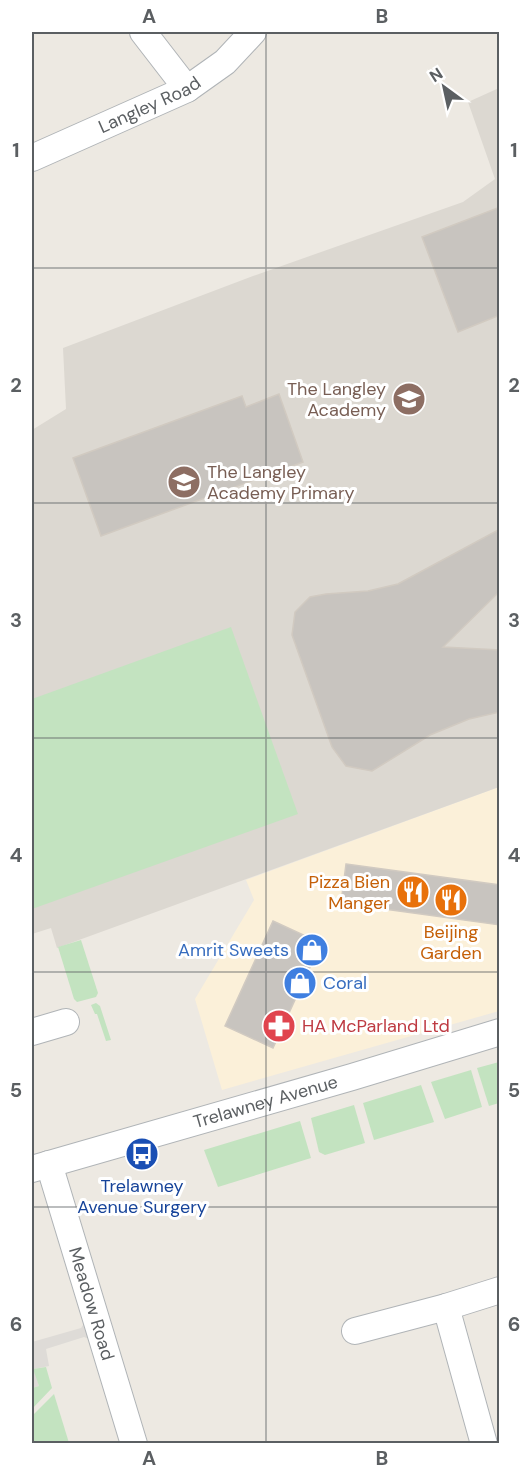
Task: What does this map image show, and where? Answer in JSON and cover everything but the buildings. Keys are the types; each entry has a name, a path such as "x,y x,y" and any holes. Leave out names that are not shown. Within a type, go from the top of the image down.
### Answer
{"street":[{"path":"143,32 187,89"},
{"name":"Langley Road","path":"32,158 187,89 225,62 254,32"},
{"path":"32,1032 66,1022"},
{"name":"Trelawney Avenue","path":"40,1167 500,1032"},
{"name":"Meadow Road","path":"40,1167 134,1443"},
{"path":"355,1331 500,1290"},
{"path":"446,1307 484,1443"}],"shaded area":[{"name":"The Langley Academy","path":"499,88 499,787 57,948 51,928 32,934 32,430 66,409 63,348 253,276 463,202 495,179 468,102"},
{"path":"499,787 499,1011 222,1090 195,999 254,900 246,880"},
{"path":"86,1321 94,1341 84,1337 46,1349 49,1366 34,1369 39,1386 32,1388 32,1342 81,1328"}],"green space":[{"path":"231,627 298,814 32,909 32,699"},
{"path":"81,940 98,993 96,997 77,1002 74,999 58,947"},
{"path":"96,1003 100,1006 111,1040 106,1041 97,1014 91,1005"},
{"path":"499,1062 499,1103 489,1106 477,1068"},
{"path":"471,1070 482,1107 445,1119 431,1082"},
{"path":"421,1085 434,1122 374,1140 363,1103"},
{"path":"354,1105 365,1143 325,1155 319,1152 311,1118"},
{"path":"300,1121 311,1158 218,1187 204,1150"},
{"path":"46,1367 52,1388 32,1409 32,1388 39,1386 33,1369"},
{"path":"54,1394 69,1443 32,1443 32,1416"}],"place":[{"name":"The Langley Academy","path":"409,399"},
{"name":"The Langley Academy Primary","path":"184,482"},
{"name":"Pizza Bien Manger","path":"413,892"},
{"name":"Beijing Garden","path":"451,900"},
{"name":"Amrit Sweets","path":"312,950"},
{"name":"Coral","path":"300,983"},
{"name":"HA McParland Ltd","path":"279,1026"},
{"name":"Trelawney Avenue Surgery","path":"142,1154"}]}
